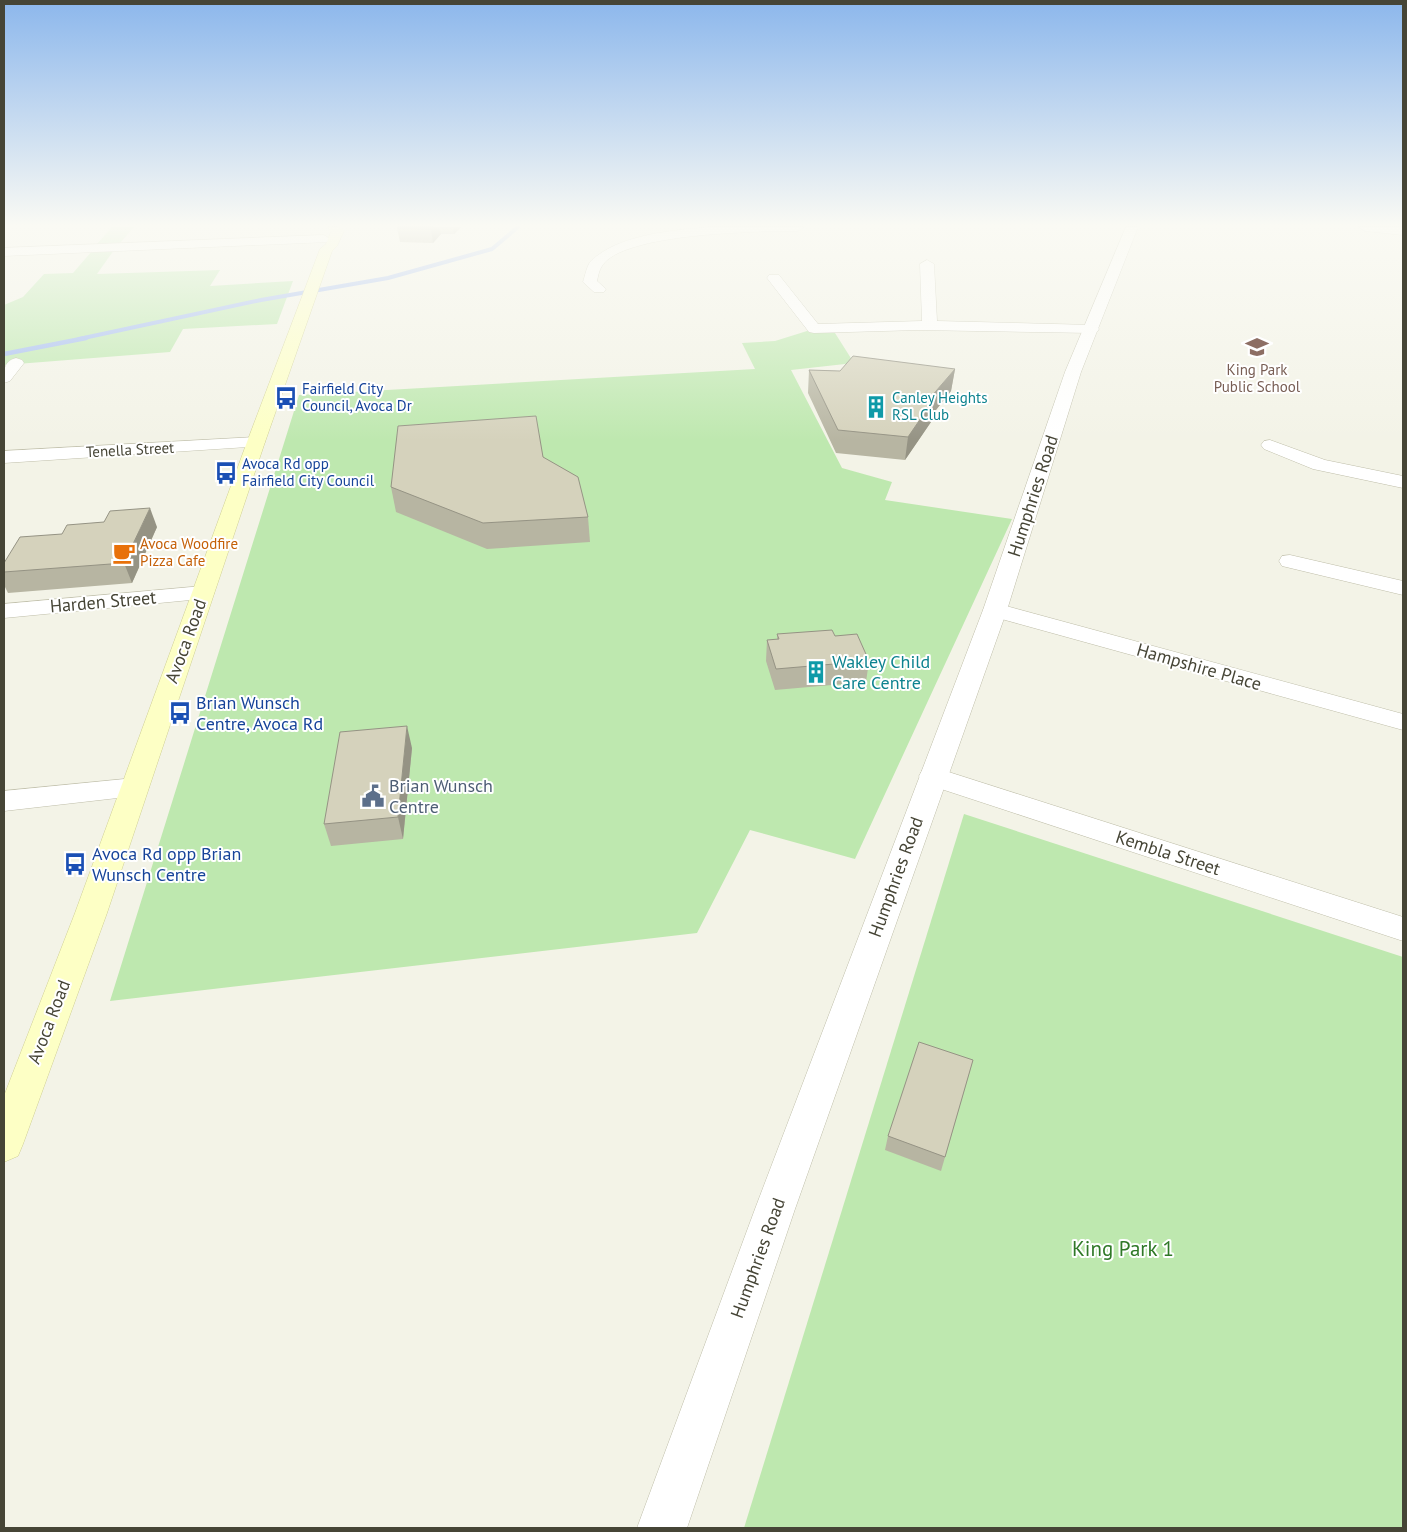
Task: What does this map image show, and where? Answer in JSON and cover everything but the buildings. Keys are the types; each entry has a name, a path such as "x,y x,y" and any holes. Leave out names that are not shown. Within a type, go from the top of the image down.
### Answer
{"main road":[{"name":"Avoca Road","path":"4,1144 10,1108 91,913 256,442 309,298"}],"street":[{"path":"790,298 814,329 869,325 930,324 1092,329"},
{"path":"929,298 930,324"},
{"name":"Humphries Road","path":"662,1528 775,1209 995,610 1072,372 1104,298"},
{"path":"4,378 16,363"},
{"name":"Tenella Street","path":"4,457 256,442"},
{"path":"1270,445 1320,464 1403,482"},
{"path":"1290,561 1403,588"},
{"name":"Harden Street","path":"4,611 203,593"},
{"name":"Hampshire Place","path":"995,610 1403,722"},
{"name":"Kembla Street","path":"933,776 1403,929"},
{"path":"4,801 135,787"}],"green space":[{"path":"19,298 286,298 277,324 183,329 170,352 4,365 4,305"},
{"path":"807,331 835,333 854,363 791,370 842,468 892,482 885,500 1012,519 855,859 750,830 697,933 110,1001 299,395 755,369 742,343 775,341"},
{"name":"King Park 1","path":"964,814 1403,957 1403,1528 744,1528"}],"waterway":[{"path":"79,339 270,298"},
{"path":"4,354 86,338"}],"place":[{"name":"King Park Public School","path":"1257,347"},
{"name":"Fairfield City Council, Avoca Dr","path":"286,398"},
{"name":"Canley Heights RSL Club","path":"876,407"},
{"name":"Avoca Rd opp Fairfield City Council","path":"226,473"},
{"name":"Avoca Woodfire Pizza Cafe","path":"124,553"},
{"name":"Wakley Child Care Centre","path":"816,672"},
{"name":"Brian Wunsch Centre, Avoca Rd","path":"180,713"},
{"name":"Brian Wunsch Centre","path":"373,796"},
{"name":"Avoca Rd opp Brian Wunsch Centre","path":"75,864"}]}
